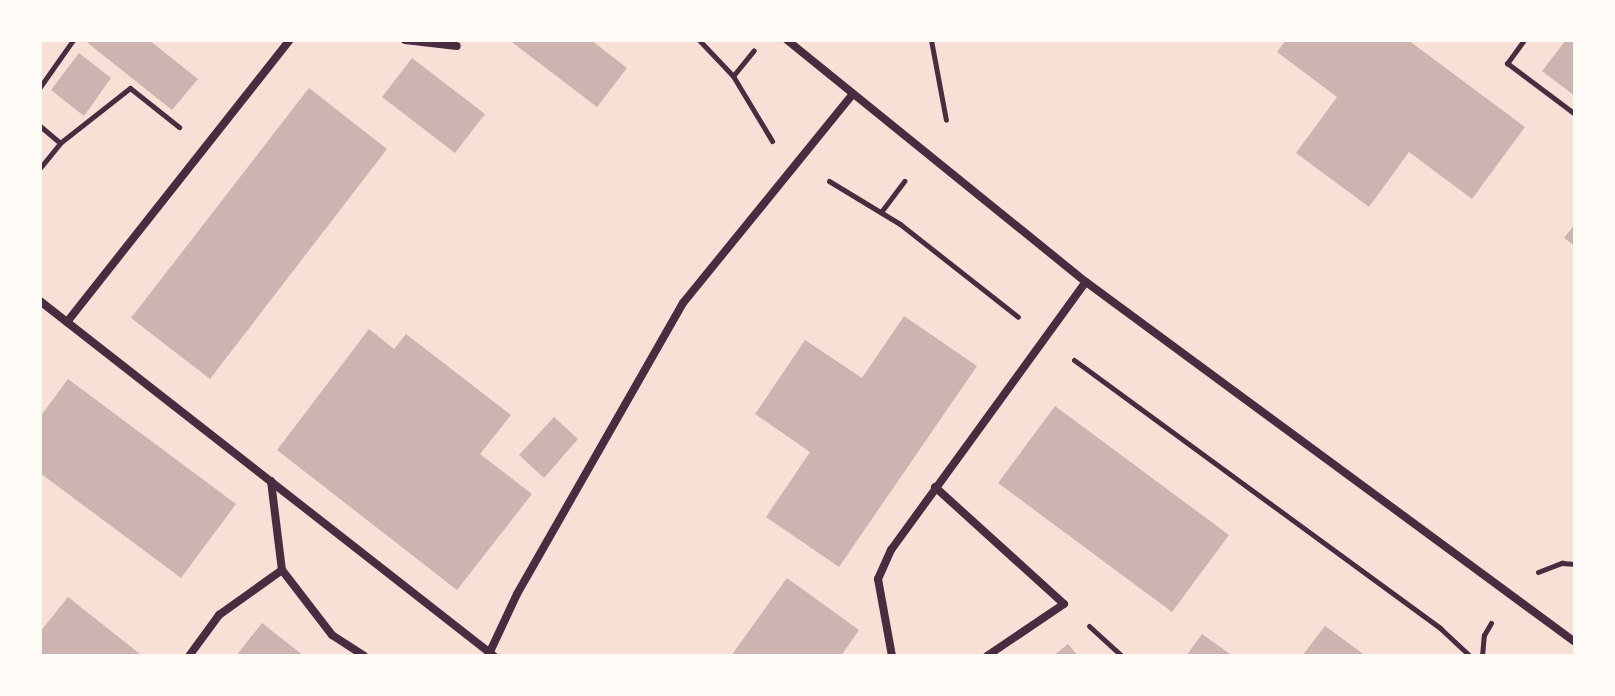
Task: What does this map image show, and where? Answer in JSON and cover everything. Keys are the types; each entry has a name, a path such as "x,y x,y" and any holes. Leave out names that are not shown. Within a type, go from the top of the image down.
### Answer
{"street":[{"path":"67,322 290,40"},
{"path":"405,40 457,46"},
{"path":"787,40 851,96 1086,282 1575,642"},
{"path":"40,301 490,655 683,303 851,96"},
{"path":"892,656 878,579 891,550 1086,282"},
{"path":"271,481 282,570 332,635 364,656"},
{"path":"935,487 1064,604 987,656"},
{"path":"189,656 219,615 282,570"}],"path":[{"path":"40,87 73,40"},
{"path":"733,76 762,40"},
{"path":"1524,40 1507,63 1575,114"},
{"path":"40,168 60,143 130,88 207,148"},
{"path":"40,126 60,143"},
{"path":"881,212 1044,337 1440,628 1470,656"}],"building":[{"path":"84,40 149,40 198,79 172,110"},
{"path":"509,40 591,40 627,68 597,107"},
{"path":"1286,40 1408,40 1525,127 1472,199 1409,152 1369,207 1296,153 1337,97 1277,52"},
{"path":"1566,40 1575,40 1575,96 1542,71"},
{"path":"79,53 111,78 84,116 51,90"},
{"path":"412,58 485,114 455,153 382,97"},
{"path":"309,88 387,149 210,379 131,318"},
{"path":"1575,224 1575,246 1564,238"},
{"path":"904,316 977,366 839,567 766,517 810,452 755,414 805,340 862,378"},
{"path":"369,329 394,349 406,334 511,415 480,454 532,494 457,590 277,450"},
{"path":"68,379 236,504 181,578 40,473 40,417"},
{"path":"1055,406 1229,535 1172,612 998,483"},
{"path":"554,417 578,439 544,478 519,455"},
{"path":"787,578 859,630 841,656 731,656"},
{"path":"68,597 139,656 40,656 40,632"},
{"path":"262,623 304,656 236,656"},
{"path":"1325,626 1366,656 1302,656"},
{"path":"1202,634 1233,656 1186,656"},
{"path":"1068,644 1078,656 1053,656"}]}
